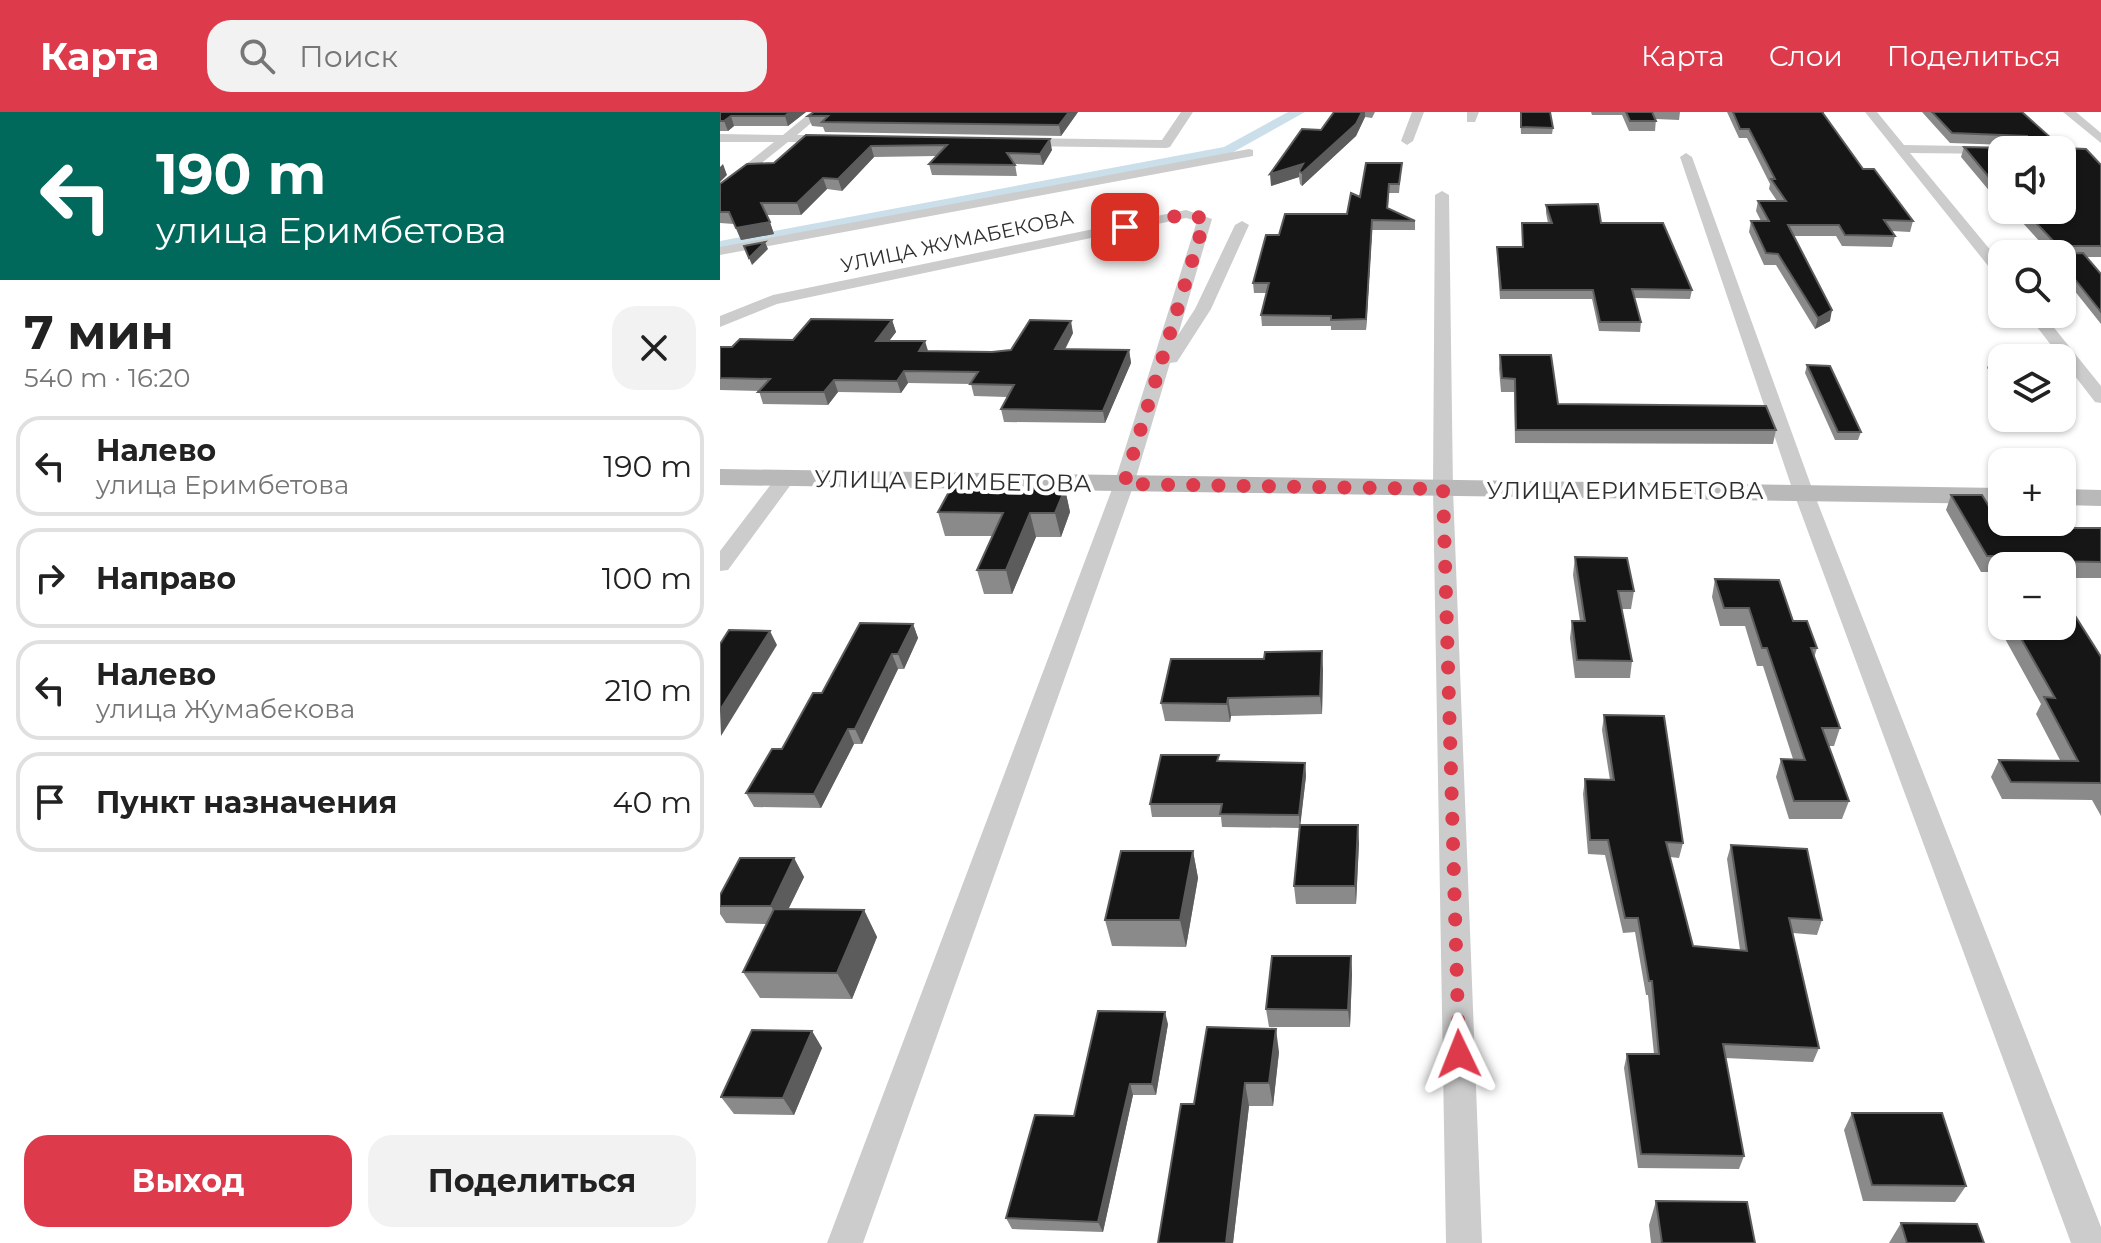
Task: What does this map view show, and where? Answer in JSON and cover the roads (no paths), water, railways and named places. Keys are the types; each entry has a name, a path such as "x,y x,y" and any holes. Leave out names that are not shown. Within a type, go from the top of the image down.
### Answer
{"main road":[{"name":"УЛИЦА ЕРИМБЕТОВА","path":"720,477 1988,496"},
{"path":"2076,497 2101,498"}],"street":[{"path":"720,192 818,112"},
{"path":"1007,141 1166,144 1187,112"},
{"path":"1407,141 1418,112"},
{"path":"1871,112 1988,257"},
{"path":"2069,112 2101,139"},
{"path":"720,138 849,139"},
{"path":"1901,149 1988,150"},
{"path":"720,251 1249,153"},
{"path":"1686,157 1803,491 2089,1243"},
{"path":"1442,195 1443,489 1464,1243"},
{"name":"УЛИЦА ЖУМАБЕКОВА","path":"720,322 773,300 1186,214 1205,219 1154,384"},
{"path":"845,1243 1124,484 1154,384 1203,309 1242,225"},
{"path":"2046,328 2101,398"},
{"path":"720,565 785,479"}],"waterway":[{"path":"720,246 1228,151 1298,112"}]}
